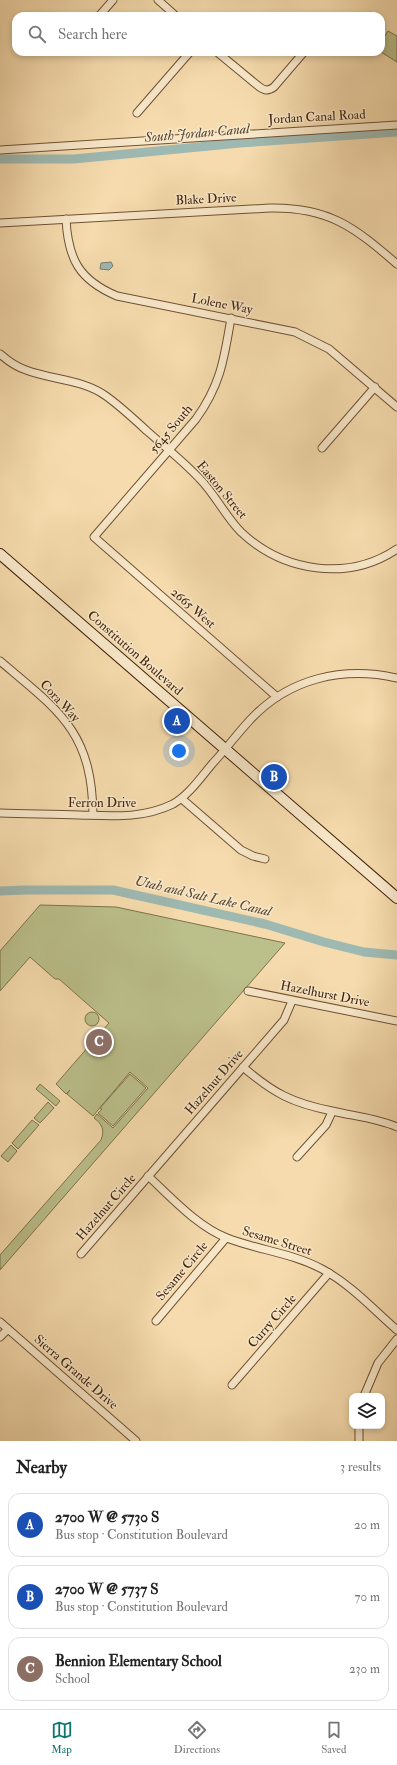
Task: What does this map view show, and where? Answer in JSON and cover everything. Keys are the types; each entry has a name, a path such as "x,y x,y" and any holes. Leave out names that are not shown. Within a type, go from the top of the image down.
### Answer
{"main road":[{"name":"Constitution Boulevard","path":"0,554 396,894"}],"street":[{"path":"102,12 113,0"},
{"path":"158,0 172,12"},
{"path":"137,113 187,56"},
{"path":"223,56 257,86 268,90 274,87 301,56"},
{"name":"Jordan Canal Road","path":"0,150 397,125"},
{"name":"Blake Drive","path":"0,223 270,208 300,209 319,213 349,226 366,237 397,264"},
{"name":"Lolene Way","path":"66,219 70,252 74,260 84,276 103,290 117,296 283,328 306,337 329,349 397,407"},
{"name":"5645 South","path":"94,537 196,419 213,393 218,382 224,358 231,318"},
{"name":"Easton Street","path":"0,354 24,370 75,382 98,391 107,397 169,450 200,479 242,533 257,545 278,558 309,567 329,569 346,568 378,560 397,549"},
{"path":"322,448 375,388"},
{"name":"2665 West","path":"94,537 277,697"},
{"name":"Cora Way","path":"0,661 53,707 76,737 89,772 92,786 93,815"},
{"name":"Ferron Drive","path":"0,813 137,816 161,809 182,799 251,719 277,697 309,681 343,673 380,674 397,678"},
{"path":"182,799 241,850 253,856 265,859"},
{"name":"Hazelhurst Drive","path":"248,992 397,1021"},
{"name":"Hazelnut Drive","path":"148,1176 284,1020 292,1000"},
{"path":"243,1067 273,1091 282,1096 303,1104 332,1112 356,1116 397,1127"},
{"path":"297,1157 326,1125 332,1112"},
{"name":"Sesame Street","path":"148,1176 206,1227 226,1238 297,1258 329,1273 397,1330"},
{"name":"Hazelnut Circle","path":"81,1254 148,1176"},
{"name":"Sesame Circle","path":"156,1321 226,1238"},
{"name":"Curry Circle","path":"232,1385 329,1273"},
{"name":"Sierra Grande Drive","path":"0,1322 136,1441"},
{"path":"0,1337 8,1328"},
{"path":"365,1393 378,1363 397,1339"},
{"path":"358,1441 359,1429"}],"green space":[{"path":"388,31 397,36 397,62 385,54 385,36"},
{"path":"40,905 116,907 285,943 0,1270 0,1255 101,1140 103,1130 94,1118 97,1114 113,1128 148,1088 130,1072 93,1116 67,1094 70,1090 66,1094 56,1084 109,1023 59,979 55,979 30,957 0,991 0,951"},
{"path":"92,1012 97,1014 99,1019 97,1024 92,1026 87,1024 85,1019 87,1014"},
{"path":"130,1074 146,1088 113,1126 98,1113 102,1109 100,1108"},
{"path":"40,1084 60,1101 56,1106 36,1089"},
{"path":"48,1102 54,1108 40,1123 34,1118"},
{"path":"32,1120 39,1125 18,1149 12,1143"},
{"path":"11,1145 17,1151 8,1162 1,1156"}],"water":[{"path":"111,262 113,266 109,270 100,269 101,263"}],"waterway":[{"name":"South Jordan Canal","path":"0,159 74,159 240,143 397,132"},
{"name":"Utah and Salt Lake Canal","path":"0,891 113,890 265,924 324,942 364,952 397,955"}],"place":[{"name":"2700 W @ 5730 S","path":"177,721"},
{"name":"2700 W @ 5737 S","path":"274,777"},
{"name":"Bennion Elementary School","path":"99,1042"}]}
